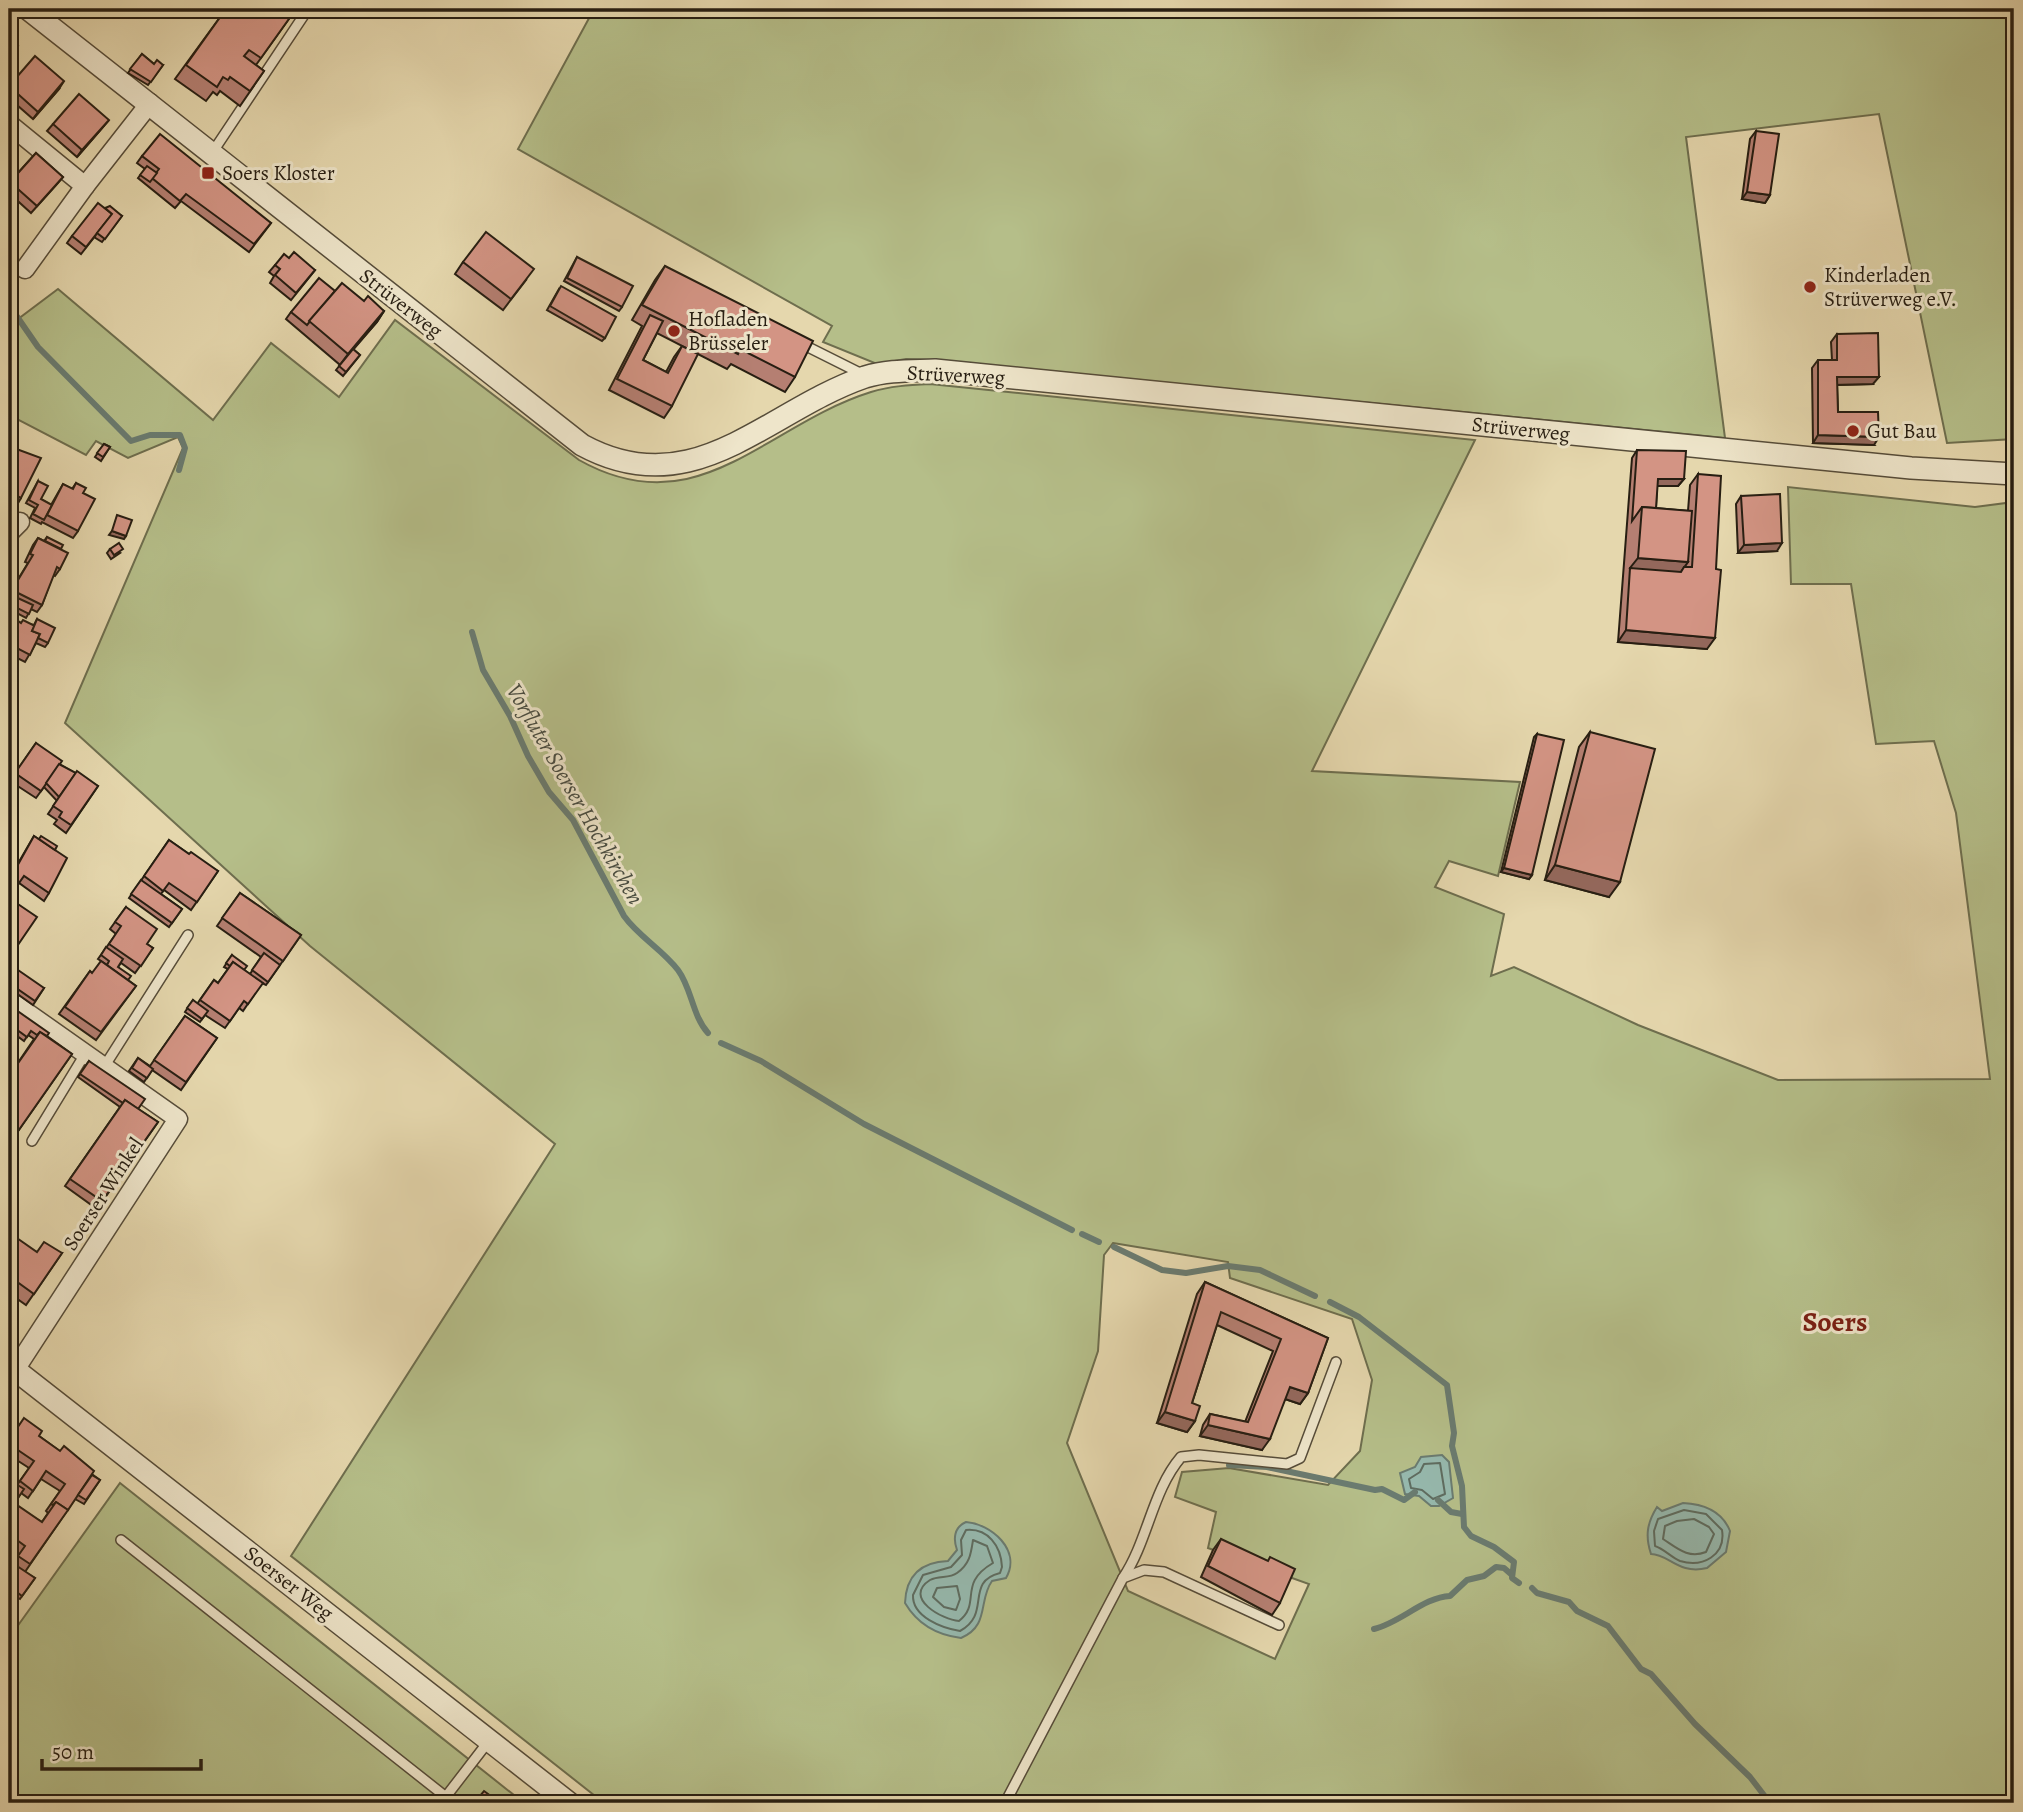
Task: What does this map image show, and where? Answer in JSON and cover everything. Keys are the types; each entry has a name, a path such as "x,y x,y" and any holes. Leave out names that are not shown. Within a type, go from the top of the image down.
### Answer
{"street":[{"name":"Strüverweg","path":"28,9 490,374 582,445 605,457 648,466 688,463 708,457 823,396 867,377 892,371 935,370 1911,468 2014,474"},
{"path":"25,269 150,103"},
{"path":"9,124 85,186"},
{"name":"Soerser Winkel","path":"9,1000 178,1119 11,1371"},
{"name":"Soerser Weg","path":"11,1371 569,1803"}],"lane":[{"path":"212,153 308,9"},
{"path":"789,338 867,377"},
{"path":"104,1067 188,935"},
{"path":"32,1141 85,1054"},
{"path":"1006,1803 1123,1578 1137,1558 1169,1472 1181,1457 1199,1455 1287,1464 1300,1458 1336,1362"},
{"path":"121,1540 443,1800 489,1741"},
{"path":"1123,1578 1144,1570 1164,1572 1279,1625"}],"green space":[{"path":"594,9 2014,9 2014,439 1947,443 1879,114 1686,137 1725,438 937,360 906,359 877,364 823,342 832,326 518,149"},
{"path":"58,289 213,420 271,343 339,397 395,320 579,460 621,478 660,482 696,477 730,464 833,407 871,392 923,384 1475,440 1312,771 1520,782 1498,876 1449,861 1435,887 1504,914 1491,976 1514,967 1638,1025 1778,1080 1990,1079 1956,813 1934,741 1876,744 1851,584 1791,584 1788,487 1975,507 2014,502 2014,1803 604,1803 291,1556 555,1144 310,946 65,723 183,448 178,437 128,458 96,441 86,455 9,415 9,314 18,319","holes":["1113,1243 1228,1262 1230,1278 1352,1319 1372,1380 1360,1451 1328,1485 1229,1468 1182,1472 1175,1497 1216,1512 1208,1548 1309,1584 1275,1659 1128,1591 1067,1443 1098,1351 1104,1255"]},
{"path":"120,1483 524,1803 9,1803 9,1638"}],"water":[{"path":"1442,1455 1449,1462 1453,1498 1439,1506 1431,1506 1419,1496 1405,1494 1400,1473 1415,1467 1421,1457"},
{"path":"1683,1503 1711,1510 1722,1518 1730,1531 1726,1552 1707,1568 1681,1567 1651,1554 1648,1530 1657,1507 1662,1511"},
{"path":"966,1522 985,1528 1001,1540 1010,1558 1010,1568 1006,1578 992,1581 980,1620 970,1633 961,1638 929,1628 905,1603 908,1585 916,1572 930,1564 948,1561 957,1550 955,1542 959,1527"}],"building":[{"path":"226,9 296,9 261,58 249,50 244,56 264,71 250,91 230,77 228,80 223,77 217,87 186,65"},
{"path":"9,38 18,46 9,58"},
{"path":"142,54 154,64 157,60 163,65 151,82 130,69"},
{"path":"35,56 64,81 38,112 9,86"},
{"path":"79,94 109,120 82,150 53,124"},
{"path":"1756,131 1779,134 1770,195 1747,192"},
{"path":"9,133 17,140 9,150"},
{"path":"160,134 271,223 254,244 186,194 180,201 152,178 159,169 142,156"},
{"path":"36,153 63,177 37,206 10,182"},
{"path":"147,166 157,173 150,182 140,175"},
{"path":"98,203 112,214 86,247 72,236"},
{"path":"110,206 122,216 105,239 97,233 112,214 105,208"},
{"path":"486,232 534,269 511,299 463,262"},
{"path":"294,252 315,270 296,293 275,275 280,269 275,265 284,254 289,258"},
{"path":"577,257 633,286 622,307 567,278"},
{"path":"665,266 813,341 795,377 740,349 738,354 642,305"},
{"path":"319,278 335,291 307,325 291,312"},
{"path":"342,283 364,301 368,296 384,311 348,354 309,321"},
{"path":"561,286 616,317 605,338 550,306"},
{"path":"650,315 663,321 643,360 668,373 682,346 698,354 672,406 617,379"},
{"path":"1878,333 1879,377 1837,377 1838,412 1878,412 1879,437 1818,435 1818,360 1837,360 1837,334"},
{"path":"353,349 360,355 346,372 339,366"},
{"path":"104,444 110,447 103,457 97,453"},
{"path":"11,447 41,458 21,498 9,492"},
{"path":"1637,450 1686,451 1684,479 1658,479 1656,508 1642,507 1632,521"},
{"path":"1698,474 1721,476 1716,569 1721,570 1715,638 1626,630 1630,568 1681,572 1684,567 1692,567"},
{"path":"38,481 48,486 41,499 52,505 44,520 33,514 38,505 29,500"},
{"path":"76,483 86,488 83,493 95,499 78,531 47,515 63,484 73,489"},
{"path":"1780,494 1782,543 1744,545 1741,496"},
{"path":"1642,507 1692,511 1688,562 1638,558"},
{"path":"117,515 132,520 126,536 112,531"},
{"path":"47,537 63,545 61,549 45,541"},
{"path":"38,538 68,553 60,569 57,567 42,605 12,590 33,555 30,554"},
{"path":"119,543 123,549 114,555 110,549"},
{"path":"9,594 33,605 29,614 9,604"},
{"path":"9,615 21,623 23,620 35,626 32,631 40,634 30,655 9,644"},
{"path":"37,619 55,628 48,643 38,638 40,634 32,631"},
{"path":"1590,732 1655,749 1620,882 1555,865"},
{"path":"1537,734 1564,740 1532,875 1504,868"},
{"path":"36,743 62,761 41,791 15,773"},
{"path":"59,764 76,773 59,797 46,783"},
{"path":"77,771 98,786 71,825 59,817 62,812 53,806"},
{"path":"34,836 67,858 49,893 24,876 19,883 11,877"},
{"path":"41,836 57,846 55,850 39,839"},
{"path":"169,840 218,871 197,902 169,883 163,891 144,876"},
{"path":"141,880 182,909 172,923 131,894"},
{"path":"240,893 301,935 283,961 222,918"},
{"path":"9,898 37,917 9,958"},
{"path":"126,907 157,929 147,944 153,948 141,966 109,944 121,926 115,922"},
{"path":"106,947 123,959 118,967 131,976 128,980 107,965 109,961 101,955"},
{"path":"264,953 280,965 268,982 252,970"},
{"path":"232,955 247,966 244,970 233,962 230,966 226,963"},
{"path":"101,961 136,986 101,1032 65,1007 90,971 92,973"},
{"path":"233,962 263,983 248,1004 244,1001 230,1021 200,1000 214,980 218,983"},
{"path":"18,970 44,988 35,1001 9,983"},
{"path":"193,1000 208,1011 202,1019 187,1008"},
{"path":"9,1005 49,1033 47,1036 31,1031 27,1037 9,1024"},
{"path":"185,1016 217,1038 186,1082 154,1060"},
{"path":"40,1032 72,1054 16,1134 9,1129 9,1076"},
{"path":"138,1058 153,1069 147,1078 132,1068"},
{"path":"89,1061 145,1099 138,1109 125,1100 123,1103 80,1074"},
{"path":"125,1100 158,1122 102,1201 70,1179"},
{"path":"14,1236 37,1252 44,1242 62,1253 34,1294 9,1276 9,1244"},
{"path":"1205,1282 1328,1338 1308,1393 1290,1387 1270,1439 1208,1425 1210,1414 1248,1422 1281,1339 1221,1312 1192,1403 1200,1406 1195,1421 1165,1412"},
{"path":"24,1418 42,1431 39,1436 60,1451 64,1446 94,1471 68,1510 56,1502 51,1504 65,1484 46,1471 33,1491 20,1481 34,1461 9,1444 9,1440"},
{"path":"92,1475 100,1480 86,1500 78,1495"},
{"path":"11,1481 24,1489 12,1507 9,1505"},
{"path":"56,1502 68,1510 30,1564 18,1556 25,1546 14,1538 9,1545 9,1511 14,1503 42,1522"},
{"path":"1221,1539 1268,1561 1270,1557 1295,1569 1280,1603 1208,1566"},
{"path":"17,1566 35,1578 22,1596 9,1586 9,1578"},
{"path":"484,1791 499,1802 501,1799 506,1803 474,1803"}],"waterway":[{"name":"Vorfluter Soerser Hochkirchen","path":"9,305 38,347 131,441 150,435 180,435 185,448 179,470"},
{"name":"Vorfluter Soerser Hochkirchen","path":"472,632 483,670 549,792 573,820 624,916 683,977 699,1018 708,1033"},
{"name":"Vorfluter Soerser Hochkirchen","path":"721,1043 761,1061 864,1124 1072,1230"},
{"name":"Vorfluter Soerser Hochkirchen","path":"1082,1234 1099,1242"},
{"name":"Vorfluter Soerser Hochkirchen","path":"1114,1247 1162,1270 1186,1273 1228,1266 1260,1270 1315,1296"},
{"name":"Vorfluter Soerser Hochkirchen","path":"1330,1302 1359,1317 1447,1385 1454,1433 1452,1446 1462,1486 1464,1527 1471,1536 1494,1547 1514,1562 1512,1578 1519,1583"},
{"path":"1229,1465 1267,1467 1375,1490 1382,1489 1404,1500 1415,1492"},
{"path":"1438,1500 1451,1512 1462,1514"},
{"path":"1374,1629 1421,1605 1450,1596 1467,1580 1484,1576 1496,1567 1504,1568 1512,1575"},
{"name":"Vorfluter Soerser Hochkirchen","path":"1532,1588 1537,1593 1569,1602 1577,1611 1608,1626 1641,1669 1651,1674 1695,1724 1750,1777 1770,1803"}],"place":[{"name":"Soers Kloster","path":"208,173"},
{"name":"Kinderladen Strüverweg e.V.","path":"1810,287"},
{"name":"Hofladen Brüsseler","path":"674,331"},
{"name":"Gut Bau","path":"1853,431"}],"district":[{"name":"Soers","path":"1835,1322"}]}
